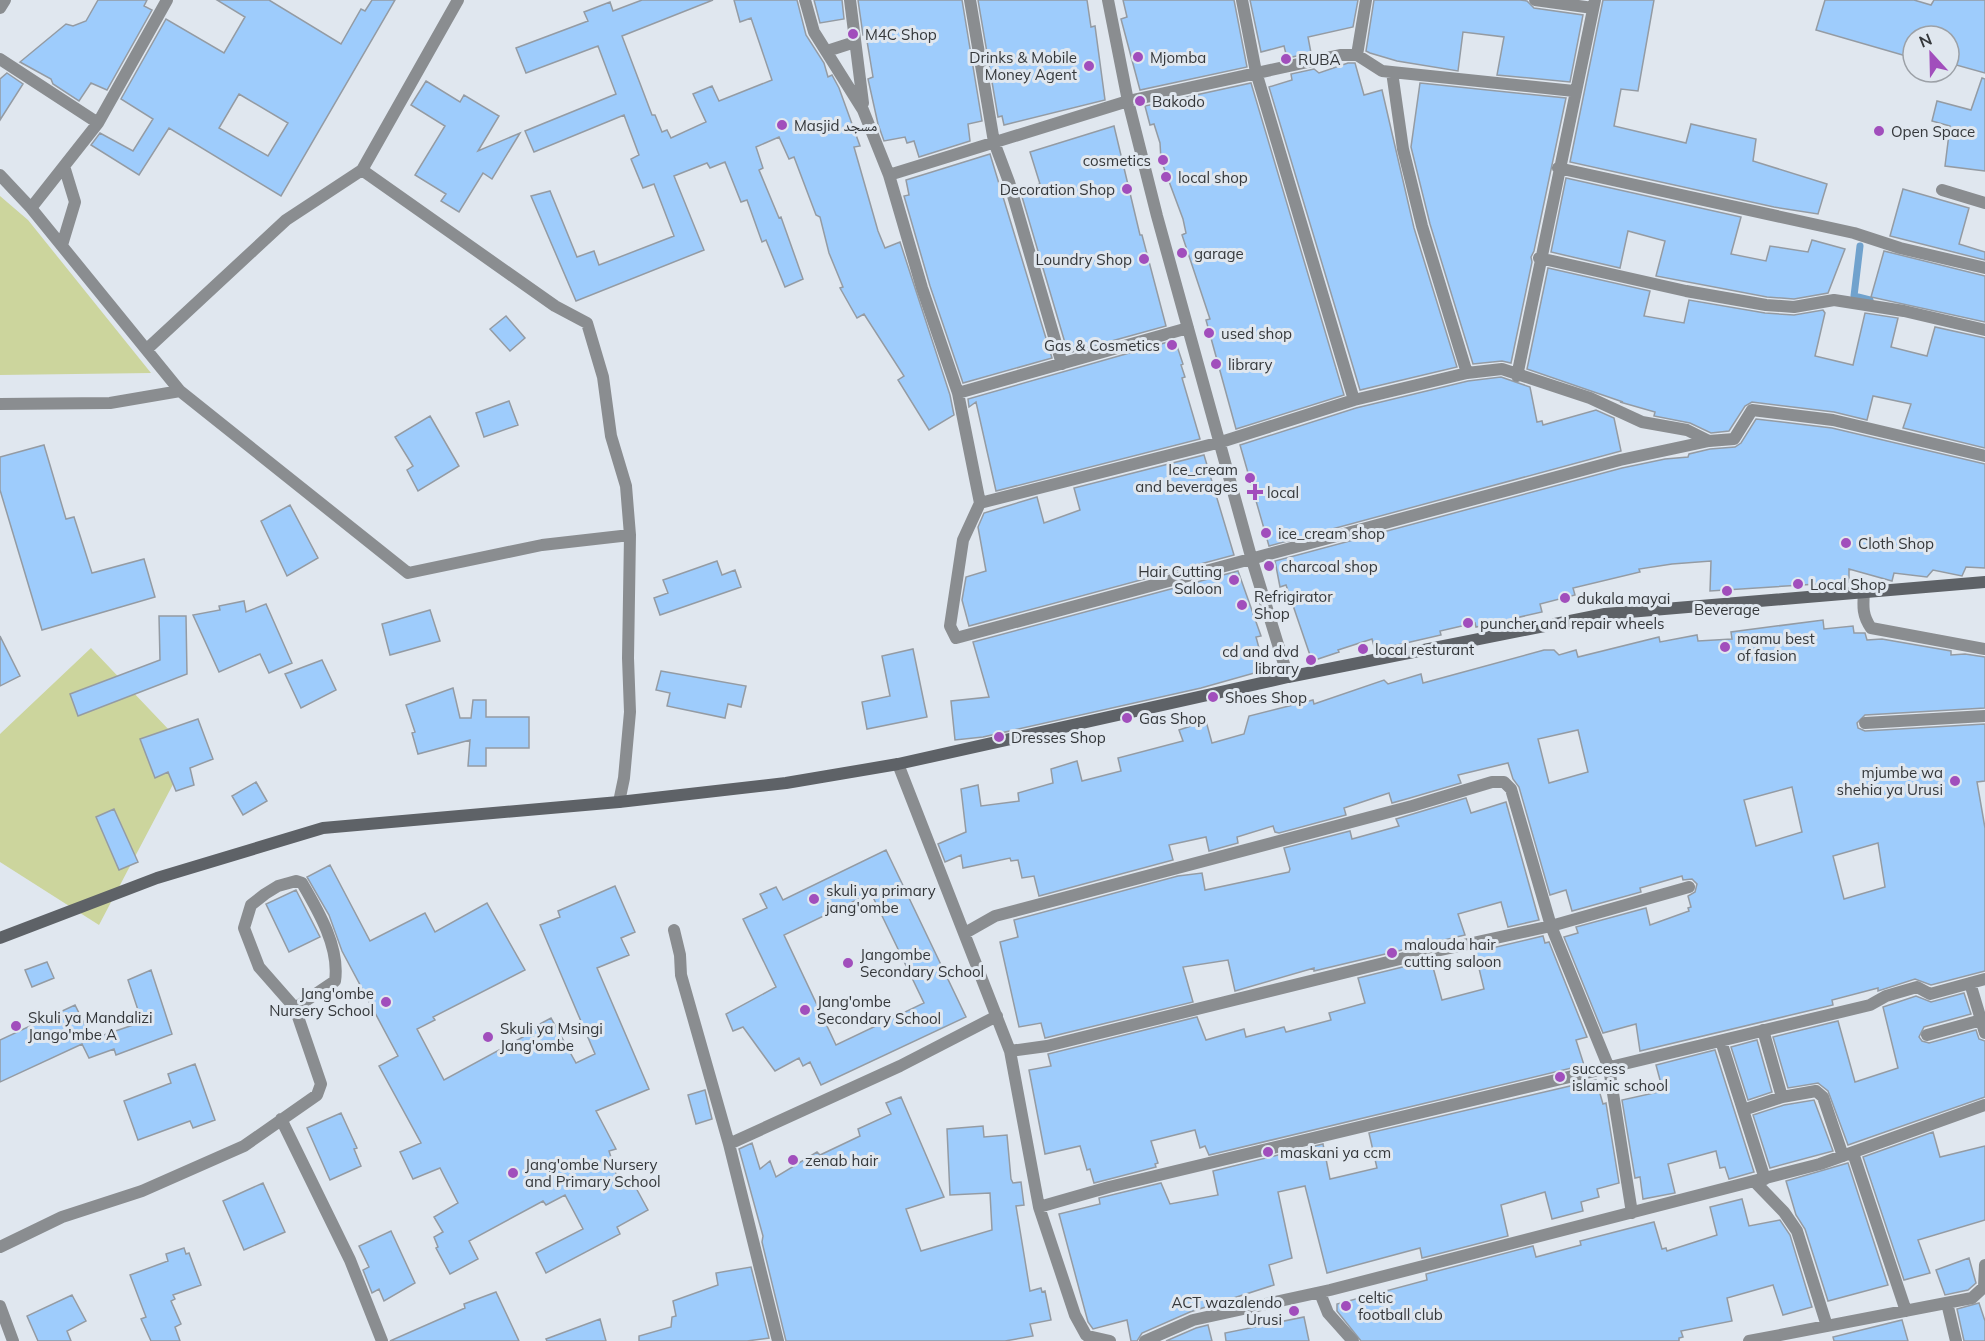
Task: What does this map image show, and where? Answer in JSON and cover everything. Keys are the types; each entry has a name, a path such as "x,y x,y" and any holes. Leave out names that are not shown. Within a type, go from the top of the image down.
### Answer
{"main road":[{"path":"0,938 157,878 323,828 619,802 786,783 898,765 1288,677 1605,614 1985,582"}],"street":[{"path":"0,8 5,0"},
{"path":"31,208 98,123 167,0"},
{"path":"147,349 286,220 362,170 458,0"},
{"path":"805,0 814,32 864,110 889,175 922,288 958,393 980,503 963,540 950,626 956,638 1620,460 1709,441 1734,439 1752,410 1833,420 1985,456"},
{"path":"849,0 864,110"},
{"path":"969,0 994,142 1010,182 1062,364"},
{"path":"1107,0 1128,101 1188,328 1252,560 1288,677"},
{"path":"1242,0 1256,72 1354,400"},
{"path":"1357,55 1366,0"},
{"path":"1517,376 1539,258 1594,4 1535,0"},
{"path":"827,51 855,42"},
{"path":"889,175 1128,101 1341,55 1357,55 1382,71 1574,91"},
{"path":"0,59 98,123"},
{"path":"1392,72 1402,149 1422,226 1467,373"},
{"path":"62,245 75,202 64,166"},
{"path":"1558,168 1854,233 1900,248 1985,268"},
{"path":"362,170 519,282 587,323 603,377 611,436 627,486 630,535 628,658 630,712 624,778 619,802"},
{"path":"0,176 62,245 180,391 408,573 542,545 630,535"},
{"path":"1942,190 1985,203"},
{"path":"1539,258 1686,291 1766,305 1794,307 1834,300 1904,311 1985,330"},
{"path":"958,393 1188,328"},
{"path":"980,503 1221,442 1354,400 1467,373 1502,369 1517,376 1590,398 1642,422 1687,430 1709,441"},
{"path":"0,404 110,403 180,391"},
{"path":"1864,591 1863,610 1865,619 1871,628 1985,649"},
{"path":"1865,723 1985,716"},
{"path":"898,765 1010,1051 1039,1207 1074,1315 1090,1338 1110,1341"},
{"path":"965,933 995,916 1401,809 1492,782 1504,782 1511,789 1551,926 1609,1068 1632,1213"},
{"path":"0,1247 62,1217 142,1191 244,1146 317,1095 321,1084 295,1008 259,966 244,928 251,905 278,886 296,882 302,883 309,895 337,956 337,969 335,981 295,1008"},
{"path":"1010,1051 1047,1046 1404,958 1551,926 1689,887"},
{"path":"674,930 681,975 729,1144 778,1341"},
{"path":"1039,1207 1109,1187 1870,1005 1886,996 1917,987 1930,994 1985,979"},
{"path":"1970,983 1983,1020 1985,1033"},
{"path":"729,1144 900,1066 997,1016"},
{"path":"1927,1035 1983,1020"},
{"path":"1763,1030 1782,1096"},
{"path":"1721,1041 1743,1110 1759,1180 1797,1231 1827,1326"},
{"path":"1743,1110 1782,1096 1810,1091 1821,1093 1848,1155 1906,1311"},
{"path":"1145,1341 1193,1320 1320,1293 1848,1155 1985,1105"},
{"path":"281,1119 350,1260 382,1341"},
{"path":"1749,1341 1972,1298 1984,1287 1985,1265"},
{"path":"1320,1293 1328,1313 1353,1341"},
{"path":"1947,1303 1956,1341"},
{"path":"0,1306 14,1341"}],"green space":[{"path":"0,196 28,220 151,373 0,375"},
{"path":"91,648 190,752 99,925 0,862 0,734"}],"building":[{"path":"98,0 147,0 144,6 152,10 107,90 91,83 79,101 53,84 51,79 20,62 66,24 73,26 86,21"},
{"path":"217,0 269,0 341,44 361,9 365,11 372,0 395,0 281,196 169,128 139,175 91,145 100,133 133,151 153,119 121,99 166,19 224,53 245,17","holes":["239,94 288,123 268,156 219,128"]},
{"path":"642,0 713,0 622,36 652,115 655,115 662,132 667,130 671,138 706,122 693,94 712,86 719,101 772,80 751,18 740,22 734,0 797,0 806,35 824,63 828,77 832,75 839,88 860,146 854,147 885,248 900,242 950,395 954,415 929,430 898,380 904,376 864,314 857,318 840,288 843,287 829,253 820,217 816,215 794,157 789,159 779,137 756,147 763,168 759,170 779,218 781,217 803,279 785,287 766,240 762,242 747,200 741,202 725,162 710,168 707,163 674,176 704,250 576,301 531,196 550,191 577,257 594,251 599,265 674,236 654,184 643,188 631,159 639,155 624,115 534,152 525,131 616,94 598,46 526,73 516,48 588,21 584,12 610,2 613,11"},
{"path":"814,0 842,0 844,19 820,23"},
{"path":"858,0 962,0 982,121 968,124 970,141 919,157 914,141 907,143 905,137 884,141 868,79 873,77"},
{"path":"978,0 1087,0 1091,27 1095,26 1105,100 1004,125 1002,116 998,117"},
{"path":"1123,0 1234,0 1247,67 1140,90 1121,19 1127,17"},
{"path":"1250,0 1358,0 1353,27 1308,37 1311,53 1287,58 1284,46 1261,52"},
{"path":"1374,0 1520,0 1527,1 1534,8 1583,15 1570,82 1497,75 1504,37 1463,32 1458,71 1397,61 1370,53 1366,51"},
{"path":"1603,0 1654,0 1638,91 1621,89 1614,126 1686,143 1691,124 1756,139 1753,161 1827,184 1818,214 1774,207 1570,162"},
{"path":"1825,0 1914,0 1931,5 1934,0 1985,0 1985,73 1961,66 1961,24 1901,24 1901,55 1816,30"},
{"path":"1348,63 1355,63 1364,95 1382,90 1414,228 1457,367 1360,390 1269,87 1292,80 1291,74 1314,69 1319,73"},
{"path":"7,73 23,84 0,120 0,79"},
{"path":"1982,78 1985,79 1985,171 1945,166 1950,126 1932,121 1937,101 1971,110"},
{"path":"426,81 460,102 464,95 499,116 478,151 520,133 492,179 483,173 459,212 441,201 446,194 415,175 445,126 411,105"},
{"path":"1251,83 1344,395 1236,429 1206,320 1210,319 1182,235 1186,233 1183,219 1161,160 1160,143 1154,124 1150,125 1145,106"},
{"path":"1420,83 1566,98 1531,257 1532,262 1511,363 1502,361 1473,364 1430,224 1411,147"},
{"path":"1114,126 1140,235 1142,235 1166,326 1068,353 1020,190 1040,184 1030,152"},
{"path":"990,154 1052,358 963,383 930,286 904,196 909,195 906,180"},
{"path":"1566,178 1741,217 1731,254 1766,261 1770,246 1808,252 1812,240 1845,249 1828,293 1794,299 1767,297 1656,276 1665,241 1628,231 1620,268 1551,252"},
{"path":"1903,189 1969,208 1959,244 1985,252 1985,260 1890,236"},
{"path":"1884,251 1985,276 1985,322 1871,297"},
{"path":"1548,268 1650,291 1644,316 1684,323 1689,300 1765,313 1794,315 1823,310 1825,313 1815,356 1853,365 1865,313 1898,318 1891,347 1927,356 1935,327 1985,338 1985,448 1903,428 1911,404 1873,396 1867,420 1834,412 1752,402 1745,406 1729,431 1711,433 1690,423 1654,416 1655,412 1527,369"},
{"path":"506,316 525,338 510,351 490,329"},
{"path":"1175,340 1183,364 1181,365 1185,377 1182,378 1200,439 996,491 976,402 969,407 968,399"},
{"path":"1501,377 1530,387 1537,422 1542,421 1543,425 1596,410 1614,418 1621,451 1269,546 1240,445 1356,408 1468,381"},
{"path":"509,401 518,425 484,437 476,413"},
{"path":"430,416 459,466 418,491 407,470 413,466 395,437"},
{"path":"1756,419 1832,428 1985,464 1985,568 1966,567 1962,576 1933,570 1927,577 1894,573 1892,581 1849,569 1849,582 1710,591 1711,561 1672,564 1639,569 1640,572 1573,588 1575,595 1540,604 1542,612 1476,627 1475,623 1440,631 1441,635 1375,650 1372,639 1312,661 1286,585 1280,587 1275,561 1622,468 1665,459 1688,457 1689,454 1710,449 1735,447 1741,443"},
{"path":"44,445 66,519 74,517 92,573 144,559 155,597 42,630 0,490 0,457"},
{"path":"1204,455 1234,555 969,626 962,600 966,577 986,571 978,527 984,513 1037,497 1044,523 1080,510 1074,488"},
{"path":"290,505 318,558 287,576 261,521"},
{"path":"717,561 722,575 735,570 741,587 660,615 654,598 668,593 663,580"},
{"path":"1238,571 1261,636 1256,637 1265,670 1201,688 983,737 955,740 951,701 989,697 973,642"},
{"path":"244,601 246,612 266,604 292,663 269,673 260,654 219,672 193,615 220,610 219,606"},
{"path":"430,610 440,641 390,655 382,624"},
{"path":"159,616 186,616 187,674 78,716 70,694 160,660"},
{"path":"1823,620 1824,629 1853,626 1854,633 1865,633 1867,640 1882,639 1951,651 1951,655 1965,654 1985,657 1985,708 1865,715 1857,723 1858,728 1865,731 1985,724 1985,781 1977,782 1985,828 1985,971 1931,985 1915,979 1878,991 1878,988 1832,1000 1833,1005 1640,1051 1636,1024 1603,1033 1564,937 1578,933 1576,927 1646,908 1650,925 1689,911 1688,908 1691,907 1688,896 1695,892 1697,884 1692,879 1683,880 1682,876 1640,888 1641,892 1572,911 1566,890 1550,895 1519,787 1513,779 1508,763 1458,775 1461,783 1392,803 1389,793 1344,808 1346,815 1279,833 1275,832 1273,826 1237,837 1238,843 1209,851 1206,837 1169,845 1173,860 1039,896 1034,876 1022,878 1018,860 1011,861 1010,858 963,868 961,855 945,862 938,844 966,832 961,789 978,785 981,806 1019,801 1018,793 1053,783 1051,769 1077,761 1082,781 1121,771 1118,758 1183,741 1179,730 1206,721 1212,743 1244,734 1249,716 1313,700 1314,704 1384,680 1388,684 1421,674 1423,683 1544,650 1554,650 1559,655 1576,650 1578,657 1659,637 1660,642 1697,635 1698,641 1732,639 1731,632","holes":["1578,730 1588,772 1549,783 1538,739","1792,787 1802,832 1756,846 1744,800","1878,843 1885,887 1844,899 1833,856"]},
{"path":"0,636 20,676 0,686"},
{"path":"913,649 927,717 867,729 862,702 890,696 882,656"},
{"path":"322,660 336,690 301,708 285,674"},
{"path":"661,671 746,686 741,707 728,704 725,718 667,706 670,693 656,690"},
{"path":"453,688 460,718 471,718 473,700 486,700 486,717 529,717 529,748 486,748 486,766 468,766 470,740 418,754 412,733 415,732 406,705"},
{"path":"198,719 213,759 190,768 194,785 176,791 168,772 155,778 140,739"},
{"path":"256,782 267,801 243,815 232,796"},
{"path":"1466,798 1471,813 1506,802 1539,920 1508,927 1501,902 1458,914 1465,935 1314,971 1314,968 1235,991 1228,960 1183,967 1193,1002 1045,1038 1041,1023 1019,1027 1000,942 1018,937 1014,920 1178,876 1202,873 1205,890 1289,872 1284,848 1350,831 1352,839 1399,826 1396,819"},
{"path":"114,809 138,862 119,870 96,817"},
{"path":"886,850 966,1017 821,1085 810,1062 803,1066 799,1058 775,1071 743,1027 733,1031 726,1014 776,987 743,919 767,908 760,894 776,887 783,900","holes":["871,893 924,1003 836,1045 784,935"]},
{"path":"330,865 370,941 425,913 435,932 487,903 525,970 433,1017 435,1020 417,1029 444,1080 523,1037 521,1034 551,1018 576,1063 595,1054 540,925 560,917 558,911 615,886 635,932 621,938 629,955 597,968 649,1089 596,1111 616,1149 609,1151 618,1180 630,1177 648,1210 617,1227 620,1234 546,1273 536,1253 583,1229 565,1195 546,1205 543,1201 469,1241 478,1259 450,1274 436,1248 438,1247 434,1237 443,1232 434,1217 458,1203 440,1168 413,1179 400,1152 421,1143 379,1066 398,1056 342,951 329,915 307,877"},
{"path":"296,890 320,937 289,952 266,904"},
{"path":"1543,936 1545,943 1549,942 1587,1037 1576,1040 1584,1065 1209,1155 1205,1146 1200,1148 1195,1130 1151,1141 1158,1163 1155,1164 1156,1167 1094,1183 1090,1169 1087,1170 1080,1146 1045,1154 1029,1070 1051,1066 1048,1054 1197,1017 1206,1040 1244,1029 1246,1037 1284,1027 1286,1032 1331,1020 1329,1013 1365,1003 1358,978 1431,960 1442,1000 1484,989 1475,952"},
{"path":"47,962 54,978 32,987 25,970"},
{"path":"151,970 172,1034 116,1055 114,1049 89,1058 82,1044 0,1082 0,1040 75,1005 92,1039 142,1022 128,980"},
{"path":"1964,993 1971,1014 1924,1027 1919,1037 1922,1041 1929,1043 1976,1030 1979,1039 1985,1041 1985,1097 1848,1145 1828,1091 1818,1083 1788,1088 1773,1037 1838,1021 1855,1082 1898,1068 1883,1007 1916,996 1931,1002"},
{"path":"1757,1040 1772,1092 1748,1100 1731,1047"},
{"path":"1715,1050 1754,1172 1729,1179 1725,1167 1720,1168 1716,1151 1668,1164 1675,1193 1643,1199 1640,1177 1635,1178 1622,1100 1663,1091 1656,1065"},
{"path":"195,1064 215,1120 193,1128 190,1121 138,1140 124,1101 171,1083 168,1074"},
{"path":"1596,1080 1603,1104 1606,1103 1619,1183 1597,1189 1599,1197 1581,1202 1583,1211 1552,1219 1545,1192 1501,1205 1508,1236 1422,1258 1420,1248 1327,1273 1305,1186 1278,1192 1292,1258 1269,1265 1274,1285 1190,1312 1142,1333 1137,1341 1131,1341 1127,1320 1093,1329 1088,1322 1059,1214 1100,1204 1099,1198 1161,1183 1170,1204 1218,1195 1213,1171 1323,1144 1330,1179 1377,1168 1369,1133"},
{"path":"705,1090 712,1119 696,1124 688,1095"},
{"path":"901,1097 944,1197 906,1209 921,1251 992,1230 990,1193 950,1195 947,1129 983,1126 984,1137 1007,1135 1011,1179 1013,1183 1021,1182 1024,1205 1016,1206 1030,1291 1041,1288 1042,1292 1045,1291 1051,1320 1030,1324 1033,1336 1005,1341 786,1341 762,1242 763,1236 739,1149 752,1143 760,1169 770,1161 776,1177 817,1152 820,1155 860,1136 858,1129 891,1114 886,1103"},
{"path":"1814,1100 1833,1151 1770,1168 1753,1115 1784,1105"},
{"path":"341,1113 357,1148 354,1149 361,1166 330,1180 307,1128"},
{"path":"1933,1132 1940,1157 1985,1146 1985,1220 1918,1240 1930,1273 1904,1280 1863,1157"},
{"path":"1848,1163 1888,1285 1828,1301 1805,1229 1796,1215 1786,1181"},
{"path":"263,1183 285,1232 244,1250 223,1201"},
{"path":"1742,1199 1749,1226 1780,1220 1790,1235 1812,1307 1783,1315 1773,1285 1727,1298 1732,1321 1681,1331 1683,1337 1679,1338 1679,1341 1361,1341 1337,1311 1337,1304 1427,1280 1426,1274 1533,1246 1536,1257 1581,1245 1580,1241 1654,1222 1662,1249 1666,1248 1667,1251 1717,1235 1710,1207"},
{"path":"391,1231 415,1283 384,1301 379,1289 372,1293 363,1270 369,1267 359,1246"},
{"path":"184,1248 186,1254 189,1253 201,1285 173,1295 175,1299 171,1301 181,1324 175,1327 180,1341 151,1341 141,1319 146,1317 130,1275 168,1261 166,1254"},
{"path":"1969,1258 1976,1283 1968,1290 1945,1295 1936,1270"},
{"path":"751,1267 769,1338 747,1341 639,1341 639,1336 671,1327 672,1317 676,1316 673,1301 718,1285 716,1273"},
{"path":"496,1292 519,1341 390,1341 465,1308 464,1304"},
{"path":"72,1295 86,1321 67,1331 71,1341 38,1341 27,1316"},
{"path":"1979,1303 1985,1321 1985,1341 1964,1341 1957,1309"},
{"path":"1304,1317 1309,1341 1226,1341 1225,1333"},
{"path":"600,1319 606,1341 547,1341 546,1339"},
{"path":"1902,1320 1908,1341 1834,1341 1833,1337"},
{"path":"1208,1325 1212,1341 1166,1341 1196,1328"}],"waterway":[{"path":"1860,246 1854,296 1870,300"}],"place":[{"name":"M4C Shop","path":"853,34"},
{"name":"Mjomba","path":"1138,57"},
{"name":"RUBA","path":"1286,59"},
{"name":"Drinks & Mobile Money Agent","path":"1089,66"},
{"name":"Bakodo","path":"1140,101"},
{"name":"Masjid مسجد","path":"782,125"},
{"name":"Open Space","path":"1879,131"},
{"name":"cosmetics","path":"1163,160"},
{"name":"local shop","path":"1166,177"},
{"name":"Decoration Shop","path":"1127,189"},
{"name":"garage","path":"1182,253"},
{"name":"Loundry Shop","path":"1144,259"},
{"name":"used shop","path":"1209,333"},
{"name":"Gas & Cosmetics","path":"1172,345"},
{"name":"library","path":"1216,364"},
{"name":"Ice_cream and beverages","path":"1250,478"},
{"name":"local","path":"1255,492"},
{"name":"ice_cream shop","path":"1266,533"},
{"name":"Cloth Shop","path":"1846,543"},
{"name":"charcoal shop","path":"1269,566"},
{"name":"Hair Cutting Saloon","path":"1234,580"},
{"name":"Local Shop","path":"1798,584"},
{"name":"Beverage","path":"1727,591"},
{"name":"dukala mayai","path":"1565,598"},
{"name":"Refrigirator Shop","path":"1242,605"},
{"name":"puncher and repair wheels","path":"1468,623"},
{"name":"mamu best of fasion","path":"1725,647"},
{"name":"local resturant","path":"1363,649"},
{"name":"cd and dvd library","path":"1311,660"},
{"name":"Shoes Shop","path":"1213,697"},
{"name":"Gas Shop","path":"1127,718"},
{"name":"Dresses Shop","path":"999,737"},
{"name":"mjumbe wa shehia ya Urusi","path":"1955,781"},
{"name":"skuli ya primary jang'ombe","path":"814,899"},
{"name":"malouda hair cutting saloon","path":"1392,953"},
{"name":"Jangombe Secondary School","path":"848,963"},
{"name":"Jang'ombe Nursery School","path":"386,1002"},
{"name":"Jang'ombe Secondary School","path":"805,1010"},
{"name":"Skuli ya Mandalizi Jango'mbe A","path":"16,1026"},
{"name":"Skuli ya Msingi Jang'ombe","path":"488,1037"},
{"name":"success islamic school","path":"1560,1077"},
{"name":"maskani ya ccm","path":"1268,1152"},
{"name":"zenab hair","path":"793,1160"},
{"name":"Jang'ombe Nursery and Primary School","path":"513,1173"},
{"name":"celtic football club","path":"1346,1306"},
{"name":"ACT wazalendo Urusi","path":"1294,1311"}]}
